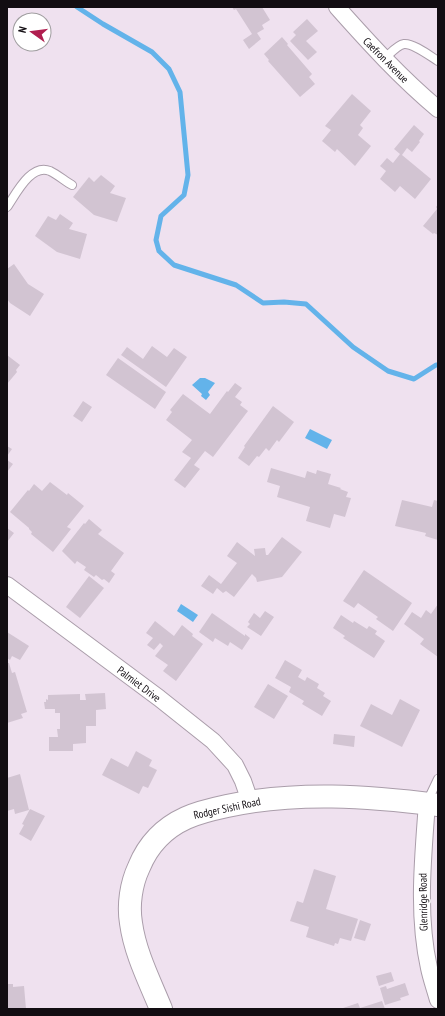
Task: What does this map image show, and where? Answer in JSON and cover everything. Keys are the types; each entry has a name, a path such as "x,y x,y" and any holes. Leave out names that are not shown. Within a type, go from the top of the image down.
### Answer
{"main road":[{"name":"Rodger Sishi Road","path":"161,1009 138,951 131,923 130,905 132,888 144,855 158,837 172,825 184,818 210,810 250,801 324,796 386,799 433,804"}],"street":[{"name":"Caefron Avenue","path":"338,7 384,59 438,109"},
{"name":"Palmiet Drive","path":"7,585 159,698 213,742 235,765 243,781 250,801"},
{"name":"Glenridge Road","path":"433,804 422,908 424,936 429,968 438,1000"}],"lane":[{"path":"384,59 399,46 405,44 416,47 438,61"},
{"path":"7,207 25,180 34,172 41,170 52,172 72,185"},
{"path":"433,804 438,779"}],"water":[{"path":"200,378 205,378 215,383 208,392 210,395 206,400 192,385"},
{"path":"310,429 332,440 327,449 305,438"},
{"path":"181,604 198,615 193,622 177,611"}],"building":[{"path":"232,7 262,7 270,20 262,25 264,29 257,33 261,39 249,49 243,40 252,34 236,9 234,10"},
{"path":"307,19 318,31 306,41 317,52 308,60 290,41 296,35 293,32"},
{"path":"282,37 312,74 309,77 315,84 300,97 268,61 269,60 264,54"},
{"path":"352,94 371,111 360,125 363,128 358,135 371,146 355,166 337,149 335,152 322,141 331,130 325,126"},
{"path":"414,125 424,134 412,152 407,148 402,155 431,179 415,199 400,186 395,192 380,179 386,171 380,166 387,158 393,163 400,154 394,149"},
{"path":"101,175 115,186 110,193 126,198 117,222 94,215 73,197 89,177 94,182"},
{"path":"438,204 438,235 433,234 423,226 437,209 436,207"},
{"path":"60,214 73,223 69,229 87,234 80,259 57,252 35,236 48,216 56,220"},
{"path":"14,264 28,284 44,294 30,316 10,303 7,299 7,269"},
{"path":"152,346 167,357 174,348 187,357 166,387 121,355 127,347 143,359"},
{"path":"7,355 20,365 16,370 17,372 7,384"},
{"path":"118,358 166,392 155,409 106,375"},
{"path":"235,383 242,388 235,397 242,402 240,405 248,411 213,457 205,451 194,465 200,469 185,488 174,480 191,458 182,452 192,440 166,420 172,412 170,410 183,394 210,414 227,391 228,392"},
{"path":"83,401 92,407 82,422 73,416"},
{"path":"273,406 294,422 279,442 277,440 269,451 266,448 249,466 238,458 245,447 244,446"},
{"path":"7,446 12,449 7,456"},
{"path":"7,460 13,464 7,472"},
{"path":"271,468 305,478 307,471 316,474 317,470 331,474 328,484 348,492 346,497 351,498 345,517 334,514 330,528 306,521 310,507 277,497 280,486 267,482"},
{"path":"50,482 67,495 68,493 84,506 67,527 71,529 53,552 31,534 32,532 29,528 10,512 34,484 42,491"},
{"path":"402,500 432,507 434,500 438,501 438,540 425,536 426,533 395,526"},
{"path":"89,519 102,530 98,534 124,553 111,571 115,574 109,583 96,575 94,577 84,570 86,567 77,561 75,564 62,551 84,523 85,524"},
{"path":"7,528 14,533 7,542"},
{"path":"282,537 302,552 282,577 257,582 256,578 252,574 234,597 226,591 223,593 217,588 213,594 201,586 209,575 221,584 237,563 227,556 237,542 255,556 254,549 265,548 266,555 268,555"},
{"path":"364,570 412,603 393,631 376,619 378,617 358,603 354,608 343,601"},
{"path":"89,576 104,588 80,618 66,607"},
{"path":"438,604 438,657 420,644 424,639 404,624 412,612 421,618 426,610 431,614"},
{"path":"265,611 274,617 261,636 247,627 250,624 248,622 254,613 260,618"},
{"path":"212,613 250,638 242,650 230,642 228,646 215,638 213,642 199,632"},
{"path":"341,615 353,623 354,621 367,629 369,626 377,631 375,634 385,641 374,658 343,638 345,636 333,628"},
{"path":"155,621 174,636 182,625 193,634 192,636 203,644 176,681 163,671 168,665 155,656 163,646 160,643 154,650 147,645 153,638 146,633"},
{"path":"7,632 29,646 20,660 12,656 10,660 7,658"},
{"path":"285,660 302,670 298,677 305,681 307,677 319,684 317,688 325,693 323,696 331,701 322,716 302,704 304,701 289,692 291,687 275,678"},
{"path":"7,663 9,663 12,673 15,672 27,712 21,714 23,718 7,723"},
{"path":"268,684 288,696 274,719 254,707"},
{"path":"105,693 106,709 96,710 96,726 86,726 86,743 73,744 73,751 49,751 49,737 58,737 57,729 60,729 60,713 55,713 55,709 45,709 44,702 46,702 46,699 48,700 48,695 80,694 80,700 86,700 85,694"},
{"path":"400,699 420,710 402,747 360,726 371,704 392,715"},
{"path":"334,734 355,736 354,747 333,744"},
{"path":"136,751 152,760 149,766 157,770 148,788 143,786 139,794 102,775 111,758 128,767"},
{"path":"20,774 29,810 15,814 14,809 7,811 7,778"},
{"path":"30,809 45,816 31,841 19,834 24,825 22,824"},
{"path":"314,869 336,876 326,909 358,919 351,941 340,938 338,944 335,943 334,946 306,937 309,927 290,921 297,901 303,903"},
{"path":"360,920 371,924 365,941 354,938"},
{"path":"391,972 394,981 379,986 376,976"},
{"path":"405,983 409,995 400,998 401,1000 385,1005 380,988 386,986 387,989"},
{"path":"7,984 13,984 13,987 24,986 26,1009 7,1009"},
{"path":"382,1001 385,1009 340,1009 358,1003 360,1008"}],"waterway":[{"path":"77,7 103,24 152,52 169,69 180,92 188,175 184,195 161,216 156,240 159,251 174,265 236,285 263,303 284,302 306,304 353,347 388,371 414,379 438,365"}]}
